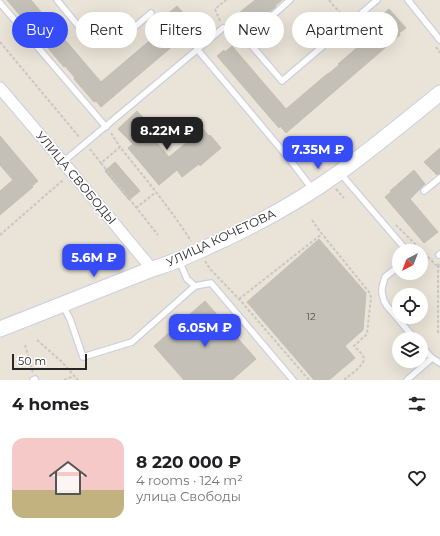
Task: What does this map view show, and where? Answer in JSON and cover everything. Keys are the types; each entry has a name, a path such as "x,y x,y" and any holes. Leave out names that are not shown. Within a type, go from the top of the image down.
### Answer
{"main road":[{"name":"УЛИЦА КОЧЕТОВА","path":"0,330 152,269 179,260 255,225 340,172 440,93"}],"street":[{"name":"УЛИЦА СВОБОДЫ","path":"0,88 152,269"}],"lane":[{"path":"56,0 89,39 116,43 145,18"},
{"path":"290,0 246,39 282,81 321,48"},
{"path":"363,12 377,0"},
{"path":"408,0 440,40"},
{"path":"0,3 106,126"},
{"path":"63,162 223,28"},
{"path":"197,49 291,161 313,190"},
{"path":"340,172 401,244"},
{"path":"424,191 440,178"},
{"path":"179,260 187,279 195,286"},
{"path":"392,272 386,277 382,288 382,294 387,306 409,332"},
{"path":"63,305 70,319 84,357 132,342 195,286 211,283 293,380"},
{"path":"428,354 440,364"},
{"path":"407,380 432,358"}],"path":[{"path":"223,28 215,9 226,0"},
{"path":"329,0 339,12"},
{"path":"434,45 440,53"},
{"path":"106,126 120,147"},
{"path":"101,163 158,235"},
{"path":"0,235 63,180"},
{"path":"136,208 156,192"},
{"path":"312,220 369,292 371,297 367,334 354,346 364,356 364,360 362,364 344,380"},
{"path":"180,224 198,251"},
{"path":"396,225 439,267"},
{"path":"239,299 322,234"},
{"path":"438,333 440,255"},
{"path":"210,268 309,380"},
{"path":"37,340 61,361 78,380"},
{"path":"25,345 34,380"},
{"path":"64,380 74,376"}],"building":[{"path":"7,0 31,0 41,12 17,12"},
{"path":"255,0 282,0 269,12 240,12"},
{"path":"177,6 182,12 170,12"},
{"path":"398,19 406,28 399,33 400,35 398,37"},
{"path":"68,43 101,82 145,45 145,48 170,48 101,107 96,101 94,102 65,66 64,67 48,48 68,48"},
{"path":"230,48 234,48 286,109 339,65 338,64 357,48 385,48 286,133 280,126 279,128 217,56 224,50 225,52"},
{"path":"137,111 143,117 139,122 169,157 203,129 221,148 200,166 199,164 182,177 177,170 159,185 128,148 133,144 118,129"},
{"path":"0,136 38,181 0,215 0,191 13,180 0,165"},
{"path":"440,148 440,174 437,175 424,162"},
{"path":"115,162 140,191 129,200 105,171"},
{"path":"414,170 425,184 410,199 438,232 424,243 385,197"},
{"path":"319,239 366,293 363,330 345,346 355,358 329,380 314,380 247,302"},
{"path":"205,301 256,359 232,380 184,380 154,346"}]}
